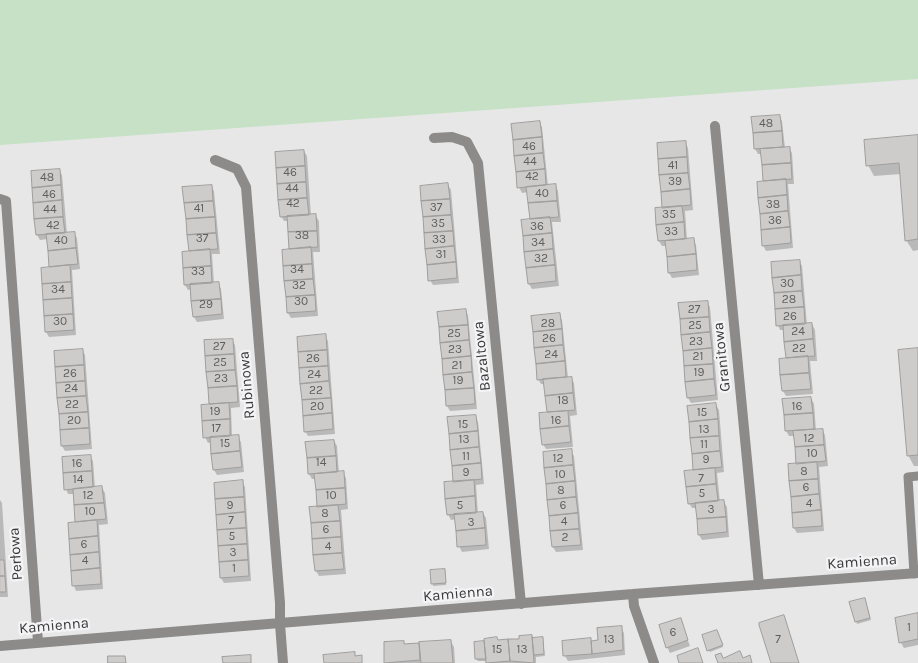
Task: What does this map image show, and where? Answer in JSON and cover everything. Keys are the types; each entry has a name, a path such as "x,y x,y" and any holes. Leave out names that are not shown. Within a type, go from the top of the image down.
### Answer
{"street":[{"name":"Granitowa","path":"715,126 759,585"},
{"name":"Bazaltowa","path":"434,138 452,137 467,142 478,163 521,604"},
{"name":"Rubinowa","path":"215,160 237,169 246,188 280,603 283,663"},
{"name":"Perłowa","path":"0,199 6,201 38,642"},
{"name":"Kamienna","path":"0,646 633,594 916,573"},
{"path":"633,594 634,606 654,663"}],"lane":[{"path":"916,573 908,477 918,476"}],"green space":[{"path":"0,0 918,0 918,79 0,145"}],"building":[{"path":"780,115 782,131 753,133 751,117"},
{"path":"540,121 542,137 513,140 511,124"},
{"path":"782,131 783,147 754,149 753,133"},
{"path":"918,135 918,239 905,241 899,163 866,166 864,140"},
{"path":"542,137 543,153 514,156 513,140"},
{"path":"686,141 687,157 658,159 657,143"},
{"path":"790,147 791,163 762,165 760,149"},
{"path":"304,150 305,166 276,168 275,152"},
{"path":"543,153 545,169 516,172 514,156"},
{"path":"687,157 688,173 659,175 658,159"},
{"path":"791,163 792,179 763,181 762,165"},
{"path":"305,166 306,182 277,184 276,168"},
{"path":"60,169 61,185 32,188 31,171"},
{"path":"545,169 546,185 517,188 516,172"},
{"path":"688,173 690,189 661,192 659,175"},
{"path":"786,179 787,195 758,198 757,182"},
{"path":"306,182 307,198 278,200 277,184"},
{"path":"448,183 450,199 421,201 420,186"},
{"path":"556,184 557,201 528,203 526,187"},
{"path":"61,185 62,200 33,203 32,188"},
{"path":"212,185 213,201 184,203 182,187"},
{"path":"690,189 691,205 662,208 661,192"},
{"path":"787,195 788,211 760,214 758,198"},
{"path":"307,198 309,215 280,217 278,200"},
{"path":"450,199 451,215 423,217 421,201"},
{"path":"62,200 63,217 34,219 33,203"},
{"path":"213,201 215,217 186,219 184,203"},
{"path":"557,201 559,217 530,219 528,203"},
{"path":"682,206 684,222 656,225 655,208"},
{"path":"788,211 790,227 761,230 760,214"},
{"path":"316,214 317,231 288,232 287,216"},
{"path":"451,215 453,231 424,233 423,217"},
{"path":"63,217 65,233 36,235 34,219"},
{"path":"215,217 216,233 187,235 186,219"},
{"path":"550,217 552,233 523,236 521,220"},
{"path":"684,222 685,239 658,241 656,225"},
{"path":"790,227 791,243 762,246 761,230"},
{"path":"317,231 318,247 289,249 288,232"},
{"path":"453,231 454,246 425,249 424,233"},
{"path":"75,232 76,248 48,251 46,234"},
{"path":"216,233 218,249 189,251 187,235"},
{"path":"552,233 553,249 524,252 523,236"},
{"path":"694,238 696,254 667,257 665,241"},
{"path":"454,246 456,262 427,265 425,249"},
{"path":"311,247 312,264 283,266 282,250"},
{"path":"76,248 78,264 49,267 48,251"},
{"path":"210,249 211,266 183,268 182,252"},
{"path":"553,249 555,265 526,268 524,252"},
{"path":"696,254 697,270 668,273 667,257"},
{"path":"800,260 801,275 772,278 771,262"},
{"path":"456,262 457,278 428,281 427,265"},
{"path":"312,264 313,279 284,281 283,266"},
{"path":"70,265 71,282 42,284 41,268"},
{"path":"555,265 556,281 528,284 526,268"},
{"path":"211,266 212,283 184,285 183,268"},
{"path":"801,275 802,291 774,293 772,278"},
{"path":"313,279 315,295 286,297 284,281"},
{"path":"71,282 72,298 43,300 42,284"},
{"path":"219,282 221,299 191,301 190,284"},
{"path":"802,291 804,307 775,309 774,293"},
{"path":"315,295 316,311 287,313 286,297"},
{"path":"72,298 73,314 44,316 43,300"},
{"path":"221,299 222,314 193,317 191,301"},
{"path":"708,301 709,317 680,319 678,303"},
{"path":"804,307 805,324 776,326 775,309"},
{"path":"466,309 468,325 439,327 437,312"},
{"path":"560,313 562,329 533,332 531,316"},
{"path":"73,314 74,330 45,332 44,316"},
{"path":"709,317 710,332 681,335 680,319"},
{"path":"812,323 813,339 784,342 783,325"},
{"path":"468,325 469,340 440,343 439,327"},
{"path":"562,329 563,345 534,348 533,332"},
{"path":"710,332 712,348 683,351 681,335"},
{"path":"326,334 327,350 298,352 297,337"},
{"path":"233,339 234,354 205,356 204,340"},
{"path":"813,339 815,356 786,358 784,342"},
{"path":"469,340 471,356 442,359 440,343"},
{"path":"563,345 565,361 536,364 534,348"},
{"path":"712,348 713,364 684,366 683,351"},
{"path":"918,348 918,455 907,456 898,350"},
{"path":"83,349 84,365 55,367 54,351"},
{"path":"327,350 328,366 299,368 298,352"},
{"path":"234,354 235,370 206,372 205,356"},
{"path":"471,356 472,372 443,375 442,359"},
{"path":"808,356 809,373 780,375 779,359"},
{"path":"565,361 566,377 537,380 536,364"},
{"path":"713,364 714,379 685,382 684,366"},
{"path":"84,365 85,381 56,383 55,367"},
{"path":"328,366 329,381 300,384 299,368"},
{"path":"235,370 237,386 208,388 206,372"},
{"path":"472,372 474,388 445,390 443,375"},
{"path":"809,373 811,389 782,391 780,375"},
{"path":"572,377 573,393 545,396 543,379"},
{"path":"714,379 716,395 687,398 685,382"},
{"path":"85,381 86,396 57,398 56,383"},
{"path":"329,381 331,398 302,400 300,384"},
{"path":"237,386 238,402 209,404 208,388"},
{"path":"474,388 475,404 446,406 445,390"},
{"path":"573,393 575,410 547,412 545,396"},
{"path":"86,396 88,412 59,414 57,398"},
{"path":"811,397 813,413 784,415 782,399"},
{"path":"331,398 332,413 303,416 302,400"},
{"path":"229,403 230,419 202,421 201,405"},
{"path":"716,403 718,419 689,422 687,406"},
{"path":"568,411 569,426 540,429 539,413"},
{"path":"88,412 89,428 60,430 59,414"},
{"path":"332,413 333,429 304,432 303,416"},
{"path":"813,413 814,429 785,431 784,415"},
{"path":"476,415 478,431 449,434 447,417"},
{"path":"230,419 230,436 203,438 202,421"},
{"path":"718,419 719,436 690,438 689,422"},
{"path":"569,426 571,442 542,445 540,429"},
{"path":"89,428 90,444 61,446 60,430"},
{"path":"823,429 824,445 795,447 793,431"},
{"path":"478,431 479,447 450,450 449,434"},
{"path":"239,435 240,451 211,454 210,437"},
{"path":"719,436 720,451 692,454 690,438"},
{"path":"334,440 336,456 307,458 305,442"},
{"path":"824,445 826,461 796,464 795,447"},
{"path":"479,447 481,463 452,466 450,450"},
{"path":"572,449 573,465 544,468 543,452"},
{"path":"240,451 242,467 213,470 211,454"},
{"path":"720,451 722,467 693,470 692,454"},
{"path":"91,455 92,471 63,473 62,457"},
{"path":"336,456 337,472 308,474 307,458"},
{"path":"817,462 818,479 789,481 788,464"},
{"path":"481,463 482,479 453,482 452,466"},
{"path":"573,465 575,481 546,484 544,468"},
{"path":"715,468 716,484 686,487 684,471"},
{"path":"92,471 93,487 64,490 63,473"},
{"path":"344,471 345,488 316,490 314,474"},
{"path":"818,479 819,494 791,497 789,481"},
{"path":"243,480 244,497 215,499 214,483"},
{"path":"474,480 475,496 445,499 444,482"},
{"path":"575,481 576,497 547,500 546,484"},
{"path":"716,484 718,501 688,504 686,487"},
{"path":"102,486 104,503 74,505 73,489"},
{"path":"345,488 346,504 317,507 316,490"},
{"path":"819,494 821,510 792,513 791,497"},
{"path":"475,496 476,513 447,515 445,499"},
{"path":"244,497 245,512 216,515 215,499"},
{"path":"576,497 578,513 549,516 547,500"},
{"path":"724,500 726,517 697,519 695,503"},
{"path":"104,503 106,519 75,522 74,505"},
{"path":"338,505 340,521 311,523 309,507"},
{"path":"821,510 822,526 793,528 792,513"},
{"path":"245,512 246,528 217,530 216,515"},
{"path":"483,512 485,528 456,531 454,514"},
{"path":"578,513 579,529 550,531 549,516"},
{"path":"726,517 727,532 698,535 697,519"},
{"path":"97,520 98,536 69,539 68,523"},
{"path":"340,521 341,537 312,539 311,523"},
{"path":"246,528 247,544 218,546 217,530"},
{"path":"485,528 486,545 457,547 456,531"},
{"path":"579,529 581,545 552,547 550,531"},
{"path":"98,536 99,552 70,555 69,539"},
{"path":"341,537 342,553 313,555 312,539"},
{"path":"247,544 248,560 219,562 218,546"},
{"path":"99,552 100,568 71,571 70,555"},
{"path":"342,553 344,569 315,571 313,555"},
{"path":"0,560 4,560 5,576 0,576"},
{"path":"248,560 249,576 220,578 219,562"},
{"path":"100,568 101,584 72,586 71,571"},
{"path":"445,569 446,583 431,584 430,570"},
{"path":"0,576 5,576 6,592 0,592"},
{"path":"865,598 870,618 855,622 849,602"},
{"path":"918,613 918,639 899,643 895,618"},
{"path":"784,615 799,663 771,663 759,625 759,623"},
{"path":"681,618 688,640 666,648 659,625"},
{"path":"622,626 623,650 592,654 591,641 598,640 597,628"},
{"path":"717,630 723,645 707,651 702,635"},
{"path":"532,635 534,663 510,661 508,639 519,639 519,636"},
{"path":"497,637 498,640 508,639 510,661 486,663 484,639"},
{"path":"543,637 544,654 534,655 532,638"},
{"path":"591,638 592,654 563,656 562,641"},
{"path":"451,640 453,663 421,663 419,642"},
{"path":"404,641 404,644 419,643 420,660 384,663 384,642"},
{"path":"484,641 486,659 475,659 474,642"},
{"path":"698,648 703,663 679,663 677,656"},
{"path":"740,651 743,658 750,655 752,663 718,663 715,655 721,653 723,658"},
{"path":"355,652 355,656 362,655 362,663 324,663 323,655"},
{"path":"251,655 251,663 223,663 222,657"},
{"path":"108,656 125,656 126,663 108,663"}]}
